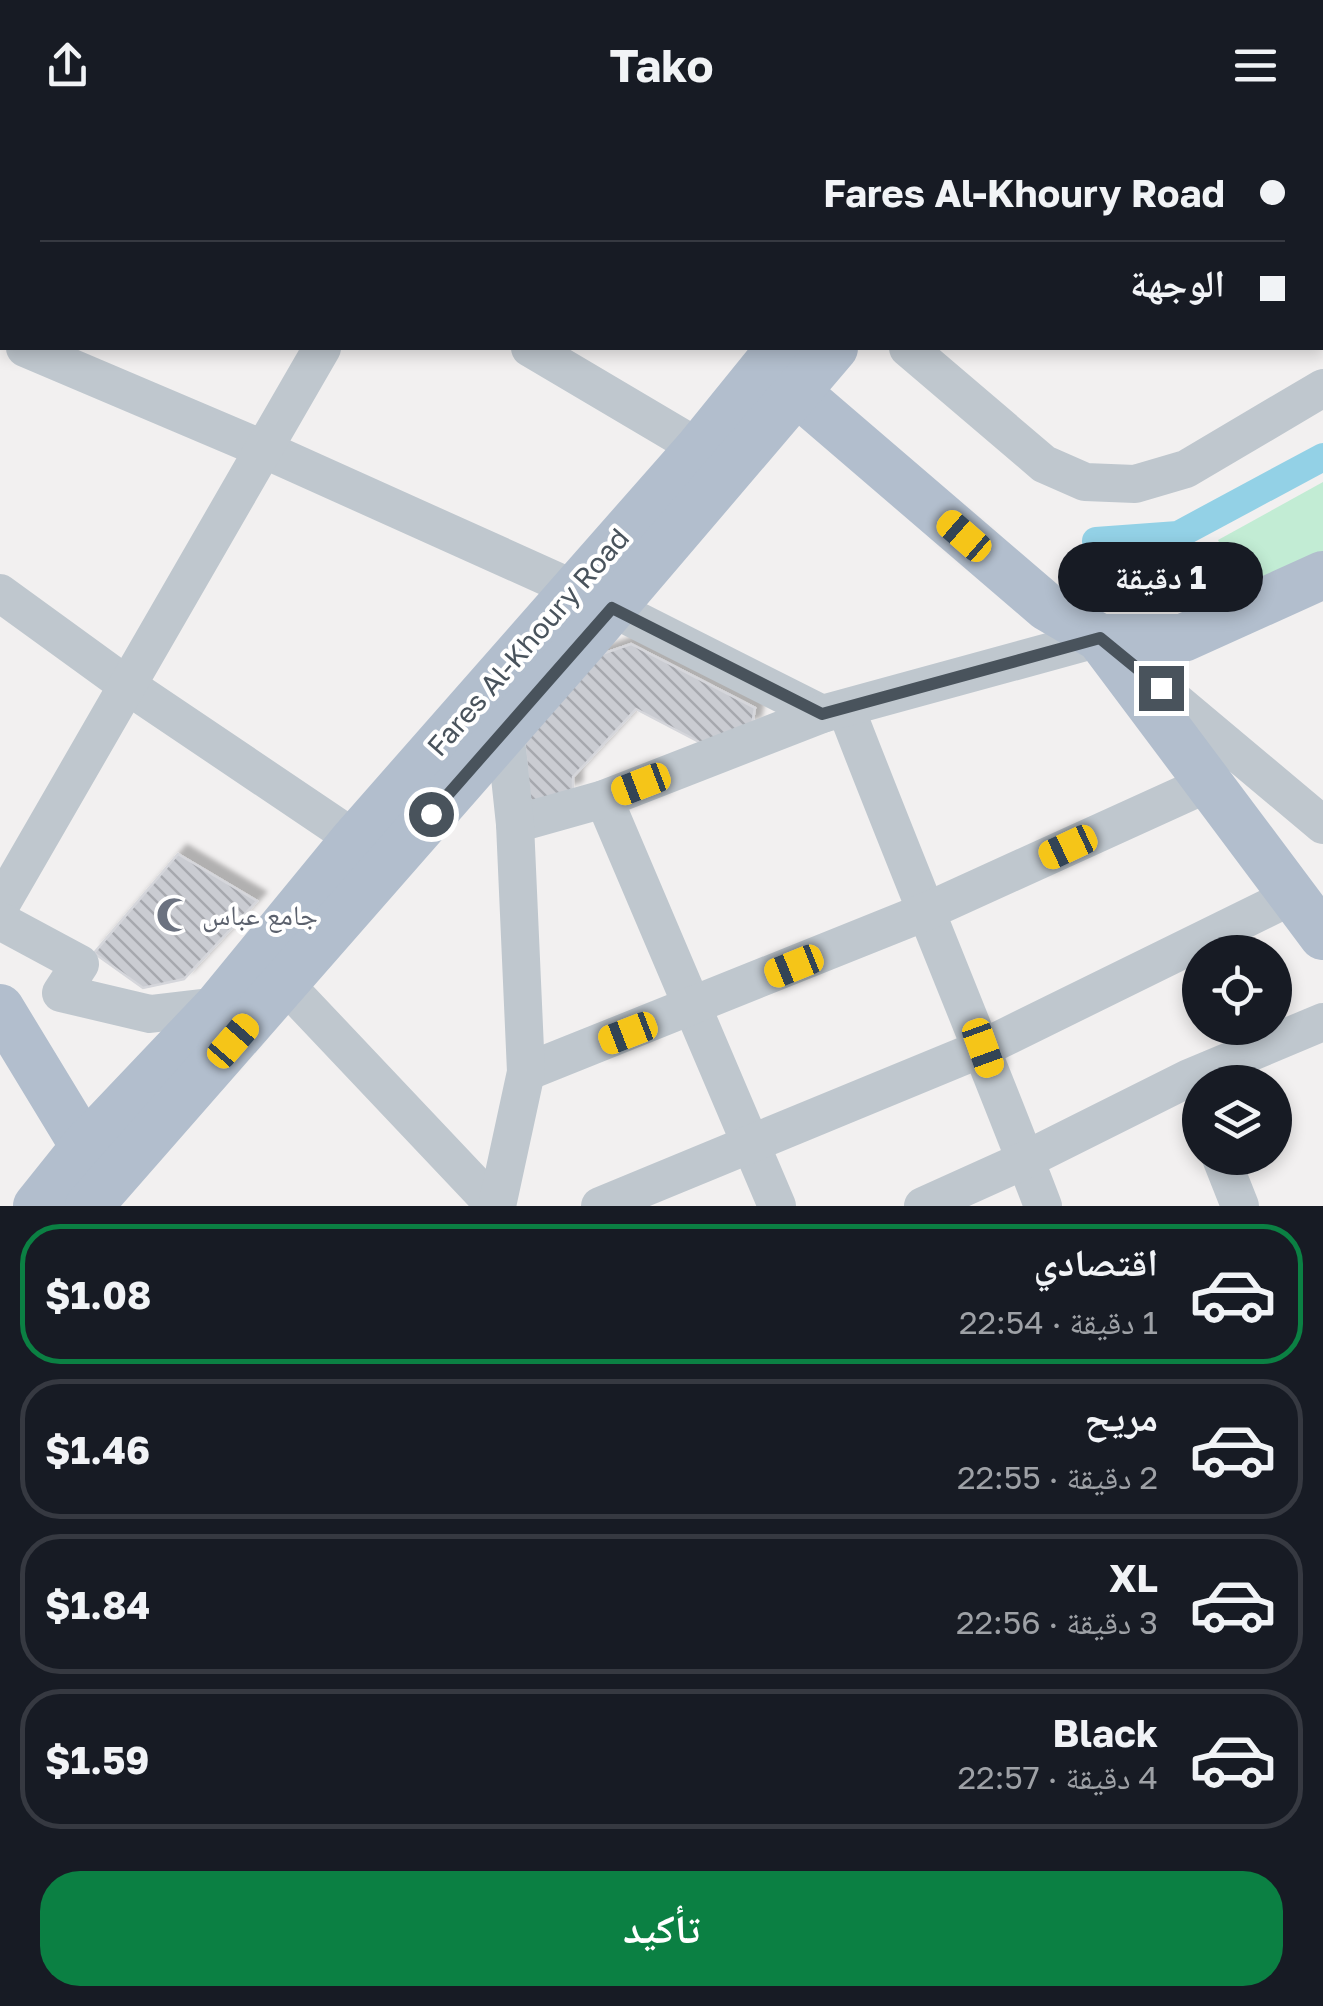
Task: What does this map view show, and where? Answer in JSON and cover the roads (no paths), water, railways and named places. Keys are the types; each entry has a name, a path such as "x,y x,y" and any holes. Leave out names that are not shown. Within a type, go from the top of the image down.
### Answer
{"main road":[{"name":"Fares Al-Khoury Road","path":"77,1193 284,983 505,730 698,448 772,363 826,350"},
{"name":"Fares Al-Khoury Road","path":"77,1193 218,1006 355,839 593,599 772,363"},
{"path":"772,363 1047,608 1100,638 1323,936"},
{"path":"1100,638 1184,638 1323,576"},
{"path":"0,1008 77,1193"}],"street":[{"path":"30,350 263,449 834,712 983,1048 1042,1206"},
{"path":"0,906 321,350"},
{"path":"533,350 698,448"},
{"path":"910,350 1044,464 1086,482 1134,484 1186,468 1256,431 1323,388"},
{"path":"0,593 128,686 355,839"},
{"path":"515,824 604,799 834,712 1100,638 1319,817"},
{"path":"496,1206 526,1072 515,824 505,730"},
{"path":"526,1072 924,912 1211,782"},
{"path":"604,799 777,1206"},
{"path":"600,1206 983,1048 1292,896"},
{"path":"0,921 80,964 61,993 150,1014 218,1006"},
{"path":"284,983 496,1206"},
{"path":"1244,1065 1323,1022"},
{"path":"922,1206 1182,1097"},
{"path":"1228,1175 1240,1206"}],"waterway":[{"path":"1096,541 1178,535 1323,457"}],"place":[{"name":"جامع عباس","path":"174,915"}]}
